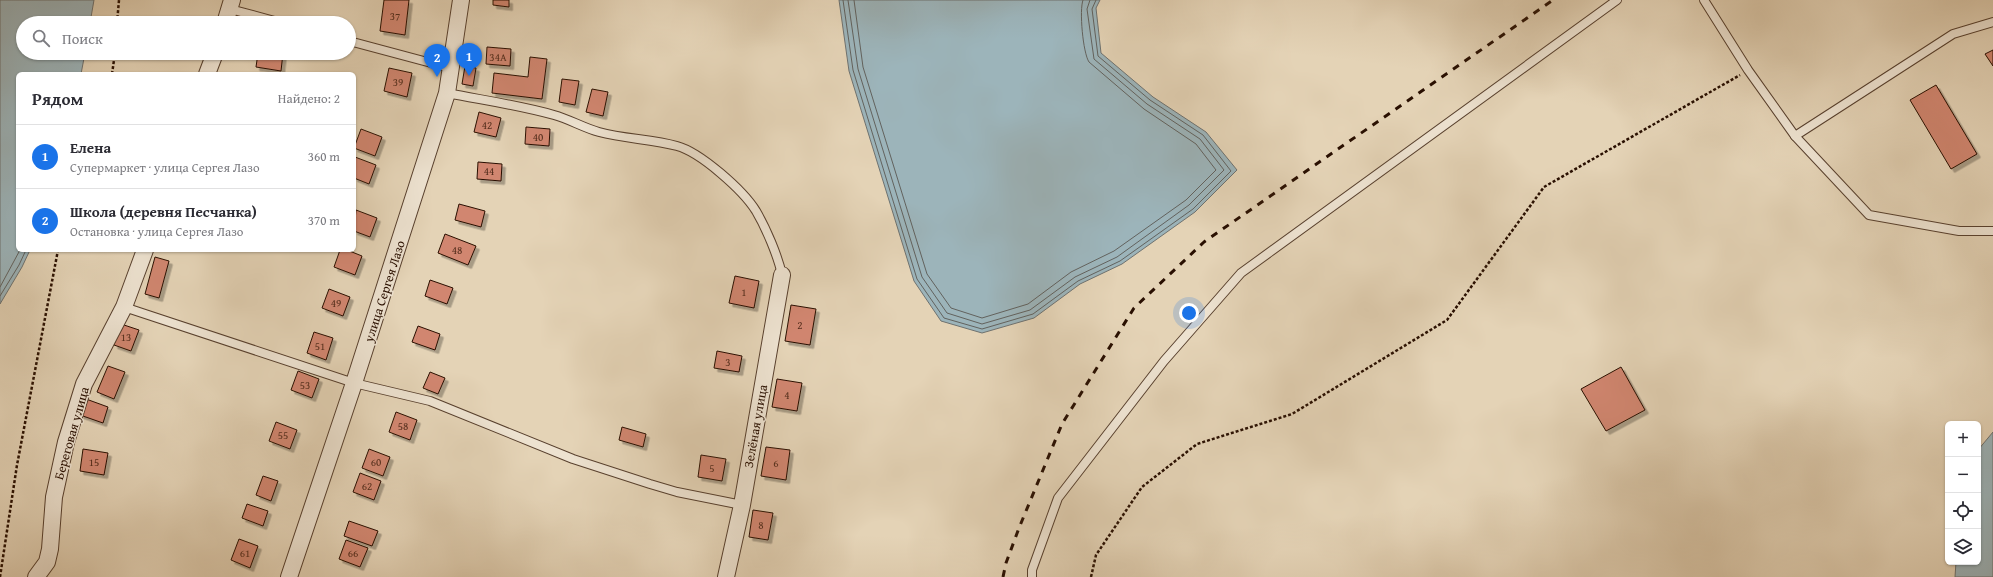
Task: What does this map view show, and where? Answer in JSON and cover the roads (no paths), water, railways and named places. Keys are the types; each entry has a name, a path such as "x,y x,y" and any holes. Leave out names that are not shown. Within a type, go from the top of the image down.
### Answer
{"street":[{"name":"улица Сергея Лазо","path":"289,577 354,383 447,93 461,0"},
{"path":"208,72 212,60"},
{"name":"Береговая улица","path":"36,577 47,562 50,549 54,498 66,442 84,384 124,307 144,252"},
{"name":"Зелёная улица","path":"726,577 742,505 782,275"}],"lane":[{"path":"1032,577 1032,570 1058,498 1164,362 1241,273 1617,0"},
{"path":"1704,0 1748,70 1795,136 1869,215 1959,231 1993,231"},
{"path":"229,11 251,16"},
{"path":"1795,136 1953,34 1993,22"},
{"path":"356,43 450,68"},
{"path":"447,93 554,115 598,132 630,139 677,146 690,150 705,160 745,196 756,211 779,262 782,275"},
{"path":"124,307 354,383 430,401 573,459 670,490 742,505"}],"water":[{"path":"0,0 94,0 91,16 16,16 16,60 84,60 81,72 16,72 16,252 29,252 0,304"},
{"path":"839,0 1100,0 1096,8 1101,53 1153,97 1206,132 1237,170 1195,212 1122,264 1080,284 1034,318 982,333 941,321 914,281 849,71"},
{"path":"1993,432 1993,577 1955,577 1956,565 1981,565 1981,446"}],"railway":[{"path":"1003,577 1006,563 1019,528 1062,424 1134,308 1204,242 1553,0"}],"place":[{"name":"Елена","path":"469,76"},
{"name":"Школа (деревня Песчанка)","path":"437,77"}]}
